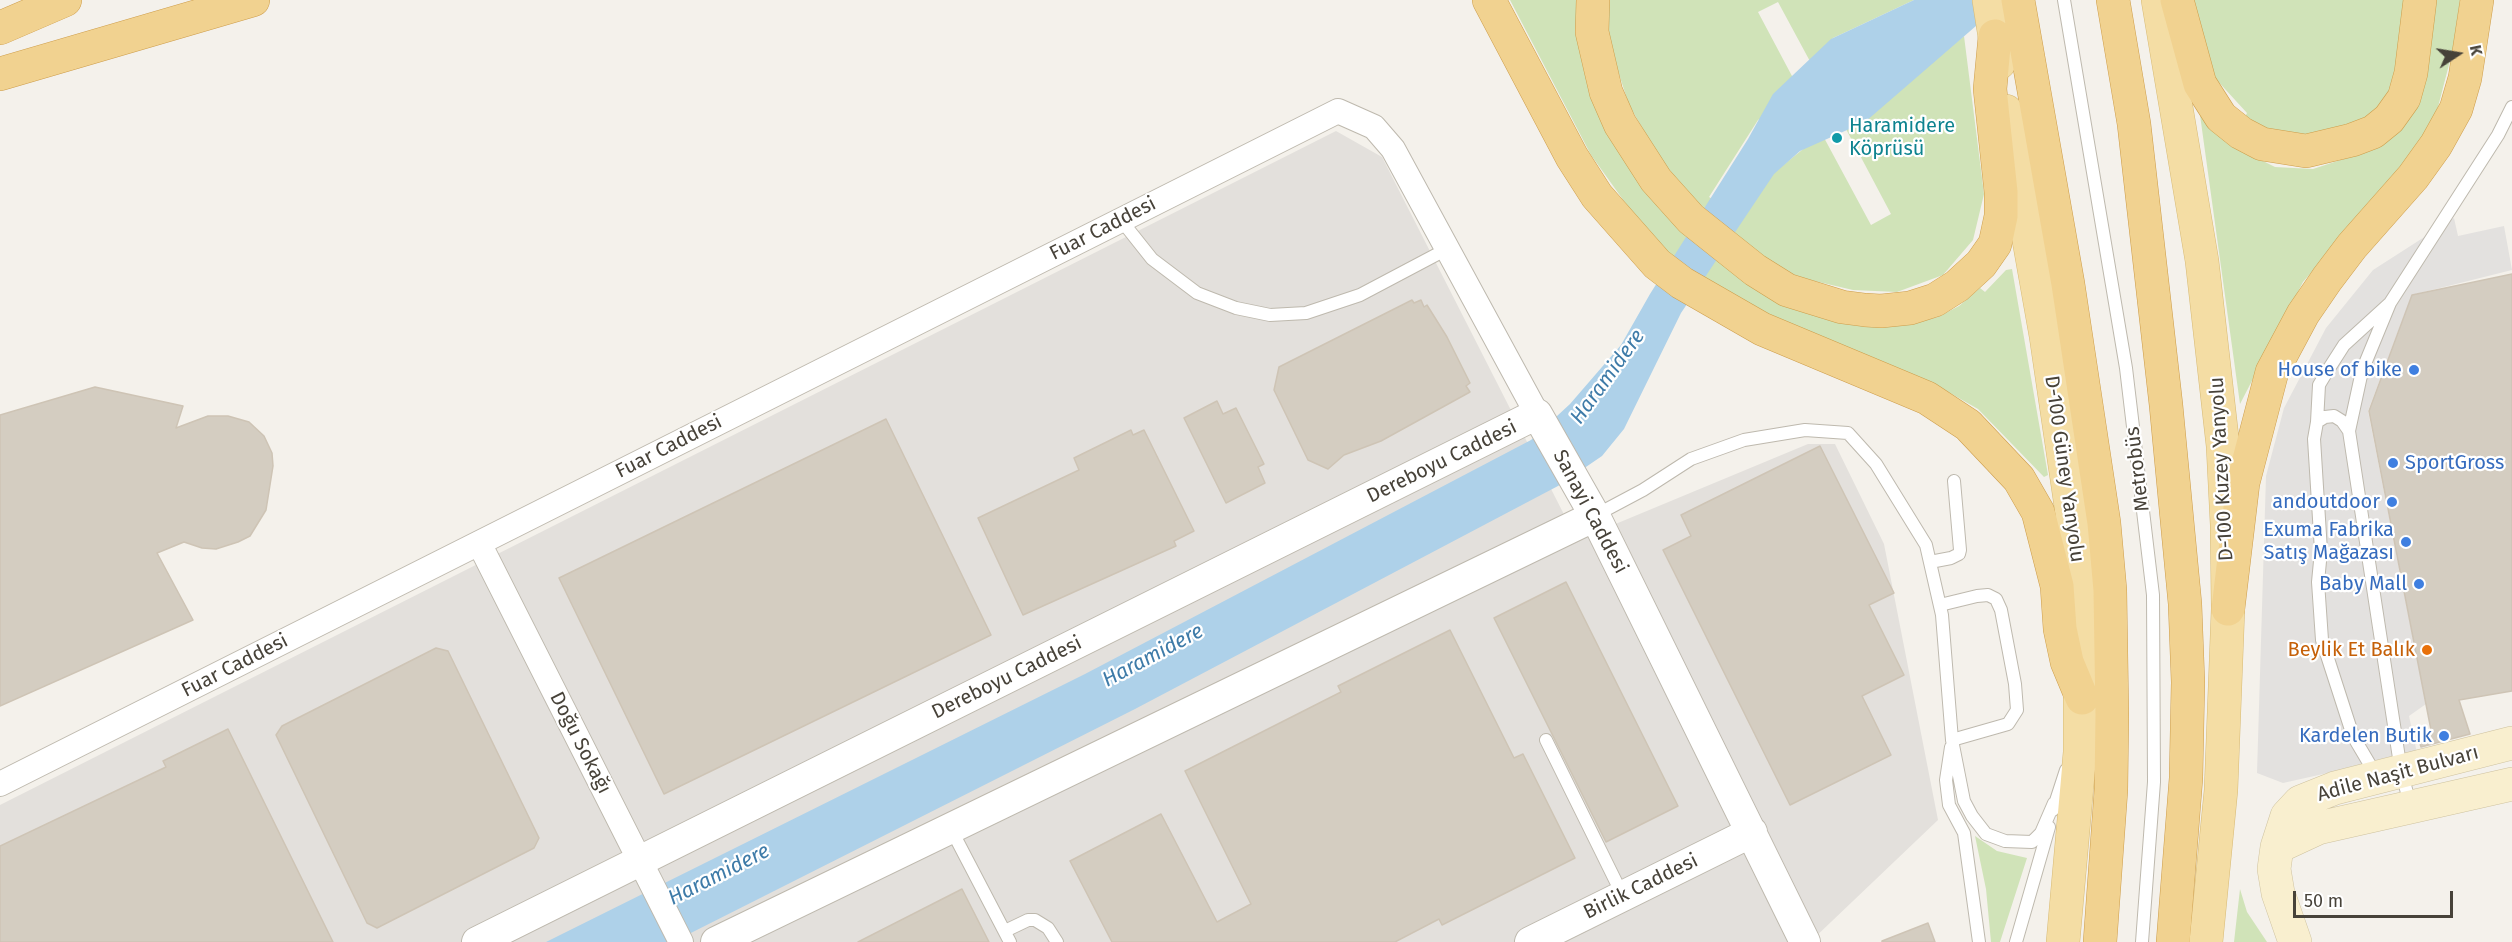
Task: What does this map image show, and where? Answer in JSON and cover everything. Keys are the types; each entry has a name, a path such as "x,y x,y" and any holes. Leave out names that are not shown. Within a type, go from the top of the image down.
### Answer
{"highway":[{"path":"0,14 59,0"},
{"path":"0,28 65,0"},
{"path":"0,74 254,0"},
{"path":"1489,0 1572,158 1597,196 1657,264 1682,283 1762,329 1927,398 1968,425 2019,479 2038,512 2057,586 2060,629 2067,662 2082,698"},
{"path":"1593,0 1592,32 1606,92 1620,124 1656,180 1691,219 1755,270 1787,290 1842,307 1865,310 1910,308 1935,300 1957,286 1981,264 1995,244 2001,216 2001,192 1990,89 1995,36"},
{"path":"2018,0 2070,295 2104,523 2110,590 2112,715 2110,801 2100,942"},
{"path":"2113,0 2134,124 2170,438 2185,604 2188,682 2186,778 2173,942"},
{"path":"2177,0 2200,84 2221,117 2241,133 2262,144 2306,150 2352,140 2373,132 2389,119 2404,98 2411,73 2420,0"},
{"path":"2228,609 2243,483 2272,372 2303,314 2327,279 2352,246 2413,177 2436,145 2456,109 2464,78 2476,0"}],"main road":[{"name":"D-100 Güney Yanyolu","path":"1989,0 2046,336 2074,527 2080,600 2082,698 2080,752 2063,942"},
{"name":"D-100 Kuzey Yanyolu","path":"2158,0 2190,179 2214,349 2223,446 2228,609 2221,790 2206,942"},
{"name":"Adile Naşit Bulvarı","path":"2306,942 2290,928 2278,893 2274,868 2277,847 2287,816 2300,802 2335,788 2512,744"},
{"name":"Adile Naşit Bulvarı","path":"2277,847 2318,828 2512,784"},
{"path":"2211,886 2212,942"}],"street":[{"name":"Fuar Caddesi","path":"0,784 1338,111"},
{"name":"Sanayi Caddesi","path":"1338,111 1374,127 1393,150 1595,516 1805,942"},
{"name":"Dereboyu Caddesi","path":"477,942 1537,414"},
{"path":"716,942 1595,516"},
{"name":"Doğu Sokağı","path":"478,543 681,942"},
{"name":"Birlik Caddesi","path":"1530,942 1752,832"}],"lane":[{"name":"Metrobüs","path":"2064,0 2126,368 2153,595 2154,782 2142,942"},
{"path":"2389,774 2349,431 2362,371 2390,303 2498,135 2512,107"},
{"path":"1121,220 1152,259 1189,288 1216,302 1270,315 1306,313 1360,295 1447,249"},
{"path":"2390,303 2344,345 2319,385 2314,439 2321,551 2318,582 2322,640 2353,736 2389,774 2412,808"},
{"path":"2317,422 2334,416 2342,421 2349,431"},
{"path":"1595,516 1643,490 1691,459 1744,440 1805,430 1848,433 1876,464 1926,546 1940,605 1952,740 1964,801 1986,834 2005,841 2032,842 2042,833 2054,803"},
{"path":"1930,562 1959,554 1954,481"},
{"path":"1940,605 1977,596 1988,595 1996,599 2001,610 2015,684 2017,710 2008,724 1952,740"},
{"path":"1546,740 1623,896"},
{"path":"1952,740 1946,780 1949,805 1964,833 1979,942"},
{"path":"2016,942 2064,773 2080,752"},
{"path":"950,828 1007,937 1028,920 1035,920 1048,928 1057,942"}],"shaded area":[{"path":"1336,131 1382,157 1577,540 1808,444 1835,444 1884,544 1938,820 1810,942 0,942 0,805"},
{"path":"2454,218 2458,236 2504,226 2512,270 2412,295 2368,411 2426,704 2409,716 2417,753 2283,783 2257,773 2266,476 2284,408 2326,328 2373,270"}],"green space":[{"path":"1510,0 1581,0 1602,118 1813,314 1858,326 1909,324 1938,317 1959,306 1980,288 1985,292 2006,270 2012,269 2048,475 2044,477 1978,409 1943,389 1756,310 1681,265 1644,229 1591,155"},
{"path":"1608,0 1914,0 1833,38 1812,65 1778,2 1758,12 1801,93 1758,120 1709,197 1740,215 1772,174 1822,134 1871,225 1891,214 1846,129 1964,36 1984,194 1973,240 1943,275 1897,292 1853,290 1797,277 1748,248 1672,179 1629,105 1607,37"},
{"path":"2194,0 2409,0 2406,58 2383,106 2361,124 2309,136 2263,129 2245,117 2247,113 2214,77"},
{"path":"2433,0 2460,0 2453,49 2438,107 2422,141 2395,176 2303,282 2240,404 2200,115 2241,150 2275,167 2313,169 2380,147"},
{"path":"1975,836 1997,851 2027,858 2000,942 1991,942 1986,889"},
{"path":"2240,889 2247,912 2267,942 2234,942"}],"water":[{"name":"Haramidere","path":"1914,0 2006,0 1865,122 1800,151 1774,174 1681,313 1624,429 1602,456 1558,486 1135,709 673,942 546,942 1085,674 1531,440 1570,404 1621,345 1650,294 1748,139 1773,94 1831,39"}],"building":[{"path":"2512,274 2512,691 2459,700 2470,734 2421,747 2417,734 2431,730 2369,411 2412,295"},
{"path":"1412,300 1414,303 1421,300 1424,307 1427,305 1447,337 1470,383 1466,386 1470,392 1381,441 1344,455 1328,469 1308,460 1274,390 1279,367"},
{"path":"95,387 183,406 176,428 208,416 228,416 249,422 264,436 272,453 273,466 266,510 250,536 238,542 216,549 202,548 184,542 157,553 193,620 0,706 0,415"},
{"path":"1217,401 1223,414 1236,408 1264,464 1258,467 1265,483 1226,503 1184,418"},
{"path":"886,419 991,635 664,794 559,578"},
{"path":"1131,430 1133,435 1144,430 1194,531 1174,541 1176,546 1023,615 978,518 1079,470 1074,458"},
{"path":"1820,446 1894,593 1869,605 1904,675 1862,696 1891,755 1790,805 1663,550 1691,536 1681,515"},
{"path":"1566,582 1678,806 1606,842 1494,618"},
{"path":"1450,630 1514,758 1523,754 1575,858 1442,925 1439,919 1395,942 1112,942 1070,861 1161,814 1217,922 1251,904 1185,771 1341,692 1338,686"},
{"path":"436,648 448,651 539,838 534,848 377,928 367,923 276,735 282,726"},
{"path":"228,729 333,942 0,942 0,846 166,767 163,761"},
{"path":"962,889 989,942 858,942"},
{"path":"1928,923 1935,942 1882,942 1882,941"}],"place":[{"name":"Haramidere Köprüsü","path":"1837,138"},
{"name":"House of bike","path":"2414,370"},
{"name":"SportGross","path":"2393,463"},
{"name":"andoutdoor","path":"2392,502"},
{"name":"Exuma Fabrika Satış Mağazası","path":"2406,542"},
{"name":"Baby Mall","path":"2419,584"},
{"name":"Beylik Et Balık","path":"2427,650"},
{"name":"Kardelen Butik","path":"2444,736"}]}
